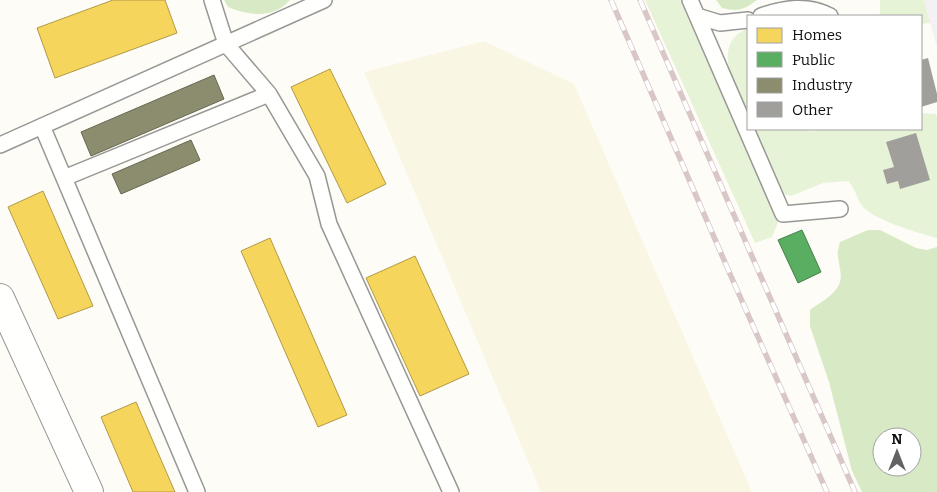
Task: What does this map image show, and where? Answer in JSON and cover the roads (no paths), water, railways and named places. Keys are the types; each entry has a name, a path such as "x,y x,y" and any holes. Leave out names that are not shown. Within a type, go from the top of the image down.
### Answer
{"street":[{"path":"0,298 89,492"}],"lane":[{"path":"212,0 226,44 269,94 317,176 329,224 451,492"},
{"path":"0,145 324,0"},
{"path":"690,0 783,214 840,209"},
{"path":"764,15 780,10 797,8 826,15"},
{"path":"697,16 720,23 747,20"},
{"path":"64,178 269,94"},
{"path":"42,126 196,492"}],"railway":[{"path":"611,0 827,492"},
{"path":"640,0 855,492"}]}
